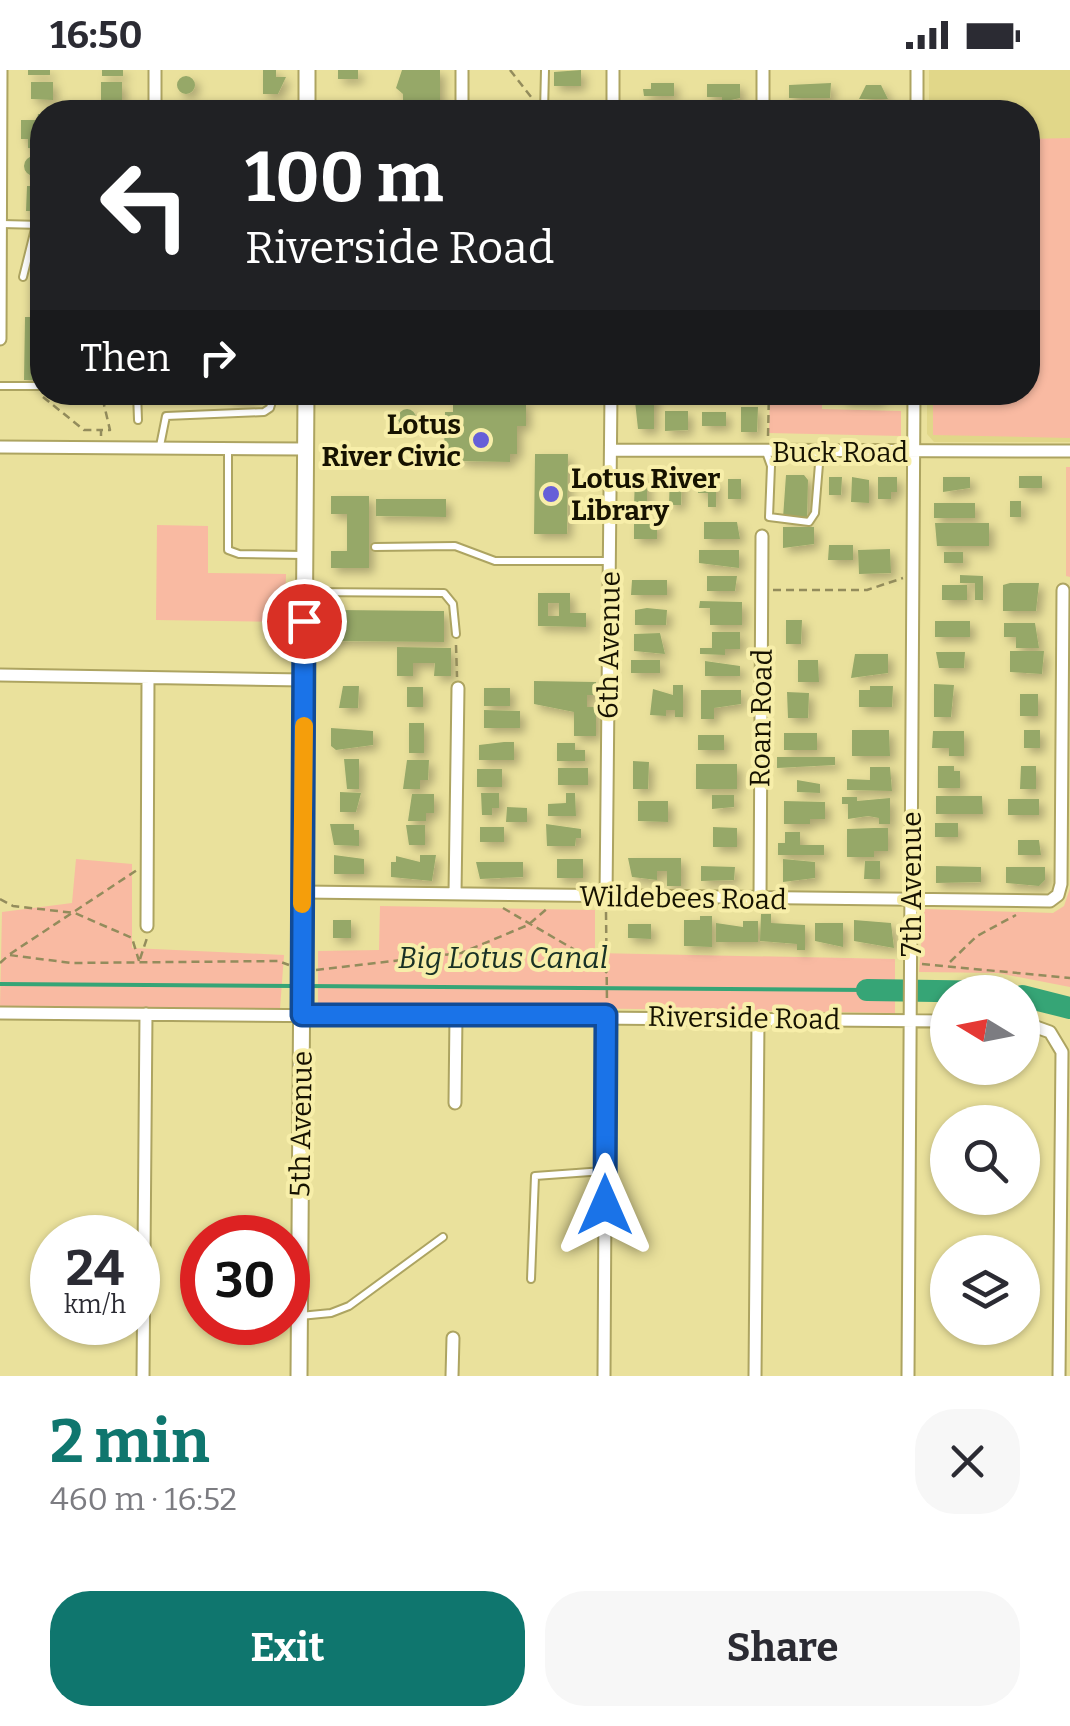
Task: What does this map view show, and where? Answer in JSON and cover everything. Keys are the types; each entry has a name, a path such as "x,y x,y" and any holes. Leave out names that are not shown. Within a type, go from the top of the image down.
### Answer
{"main road":[{"path":"307,70 307,100"},
{"name":"5th Avenue","path":"300,1215 306,405"},
{"name":"5th Avenue","path":"299,1345 299,1376"}],"street":[{"path":"0,339 1,70"},
{"path":"155,70 155,100"},
{"path":"462,70 462,100"},
{"path":"612,100 613,70"},
{"path":"763,100 764,70"},
{"path":"917,100 918,70"},
{"name":"6th Avenue","path":"606,898 611,405"},
{"name":"7th Avenue","path":"908,1376 914,405"},
{"path":"0,447 305,449"},
{"name":"Buck Road","path":"610,450 1070,452"},
{"name":"Roan Road","path":"760,900 762,536"},
{"name":"Wildebees Road","path":"302,892 1050,901 1060,892 1063,590"},
{"path":"0,676 304,680"},
{"path":"148,678 148,926"},
{"path":"455,894 458,688"},
{"path":"604,1376 607,1009"},
{"name":"Riverside Road","path":"0,1014 456,1015 607,1009 758,1020 930,1022"},
{"path":"144,1376 146,1014"},
{"path":"454,1103 456,1015"},
{"path":"755,1376 758,1020"},
{"path":"1040,1028 1050,1032 1062,1052 1059,1376"},
{"path":"452,1376 453,1338"}],"lane":[{"path":"542,100 545,70"},
{"path":"0,224 30,224"},
{"path":"23,277 30,254"},
{"path":"0,386 30,386"},
{"path":"137,405 138,420"},
{"path":"160,448 166,416 264,412 271,405"},
{"path":"228,448 228,550 239,554 305,555"},
{"path":"766,452 771,466 769,518 809,522 815,513 820,452"},
{"path":"375,547 455,546 495,561 610,561"},
{"path":"305,592 444,593 453,604 456,634"},
{"path":"531,1279 534,1176 605,1171"},
{"path":"310,1315 348,1306 443,1237"}],"path":[{"path":"510,70 534,100"},
{"path":"53,405 84,430 110,430 104,405"},
{"path":"766,452 768,405"},
{"path":"100,447 101,430"},
{"path":"763,590 867,590 913,573"},
{"path":"456,634 458,688"},
{"path":"0,963 148,862"},
{"path":"484,894 528,926 599,964 608,973"},
{"path":"9,955 72,964 140,960 278,961 302,971 460,953 528,926 562,896"},
{"path":"0,898 14,906 75,913 132,938 140,960"},
{"path":"606,898 607,1009"},
{"path":"949,963 977,936 1015,916 1028,902"},
{"path":"140,960 148,926"},
{"path":"910,971 949,963 1070,978"}],"shaded area":[{"path":"929,70 1070,70 1070,442 934,442 927,434 927,405 1040,405 1040,100 929,100"},
{"path":"1070,138 1070,438 933,435 933,405 1040,405 1040,139"},
{"path":"770,405 901,411 901,436 769,433"},
{"path":"1066,467 1070,467 1070,577 1066,576"},
{"path":"157,525 208,526 208,573 286,574 285,622 156,620"},
{"path":"76,859 132,864 132,948 284,955 280,1009 0,1007 2,912 72,903"},
{"path":"1070,888 1070,987 1040,981 1040,975 919,972 924,909 1053,913 1064,906"},
{"path":"380,906 595,910 595,953 895,959 895,1013 318,1004 318,951 379,950"}],"building":[{"path":"28,70 50,70 50,75 28,75"},
{"path":"102,70 123,70 123,76 102,76"},
{"path":"263,70 276,70 276,77 286,77 278,94 263,94"},
{"path":"338,70 358,70 358,79 338,79"},
{"path":"402,70 440,70 440,100 403,100 403,94 396,88"},
{"path":"581,70 581,86 554,86 554,72"},
{"path":"186,76 195,85 186,94 177,85"},
{"path":"31,82 53,82 53,100 31,99"},
{"path":"101,82 122,82 122,100 101,100"},
{"path":"651,83 674,83 674,96 644,96 643,89 651,89"},
{"path":"831,83 830,98 789,98 789,85"},
{"path":"707,84 740,84 740,98 707,97"},
{"path":"866,85 881,85 888,99 859,99"},
{"path":"21,120 30,120 30,148 28,139 21,139"},
{"path":"30,157 30,175 24,166"},
{"path":"27,186 30,186 30,211 26,211"},
{"path":"25,317 30,317 30,380 24,380"},
{"name":"Lotus River Civic","path":"453,405 526,405 526,426 517,426 517,454 510,454 510,462 460,461 460,454 444,454 445,412 453,412"},
{"path":"635,405 654,405 654,429 638,429"},
{"path":"741,407 758,407 757,432 741,432"},
{"path":"407,409 416,418 407,427 398,418"},
{"path":"665,411 688,411 688,430 665,431"},
{"path":"702,412 726,412 726,426 702,426"},
{"name":"Lotus River Library","path":"535,454 568,454 567,534 534,534"},
{"path":"670,473 682,473 681,505 669,505"},
{"path":"786,475 804,475 808,480 807,519 783,518"},
{"path":"1019,476 1042,476 1042,488 1019,488"},
{"path":"829,477 842,477 841,495 829,495"},
{"path":"852,477 869,480 869,503 851,502"},
{"path":"878,477 897,477 897,492 891,492 891,499 878,499"},
{"path":"943,477 970,477 970,488 943,492"},
{"path":"635,478 647,478 647,506 634,506"},
{"path":"728,479 741,479 741,499 728,499"},
{"path":"698,480 716,481 716,507 708,507 708,493 698,493"},
{"path":"331,496 369,496 369,568 331,568 331,551 347,551 347,514 331,514"},
{"path":"376,499 446,499 446,517 376,516"},
{"path":"1010,501 1021,501 1021,517 1010,517"},
{"path":"934,503 975,503 975,518 934,518"},
{"path":"634,522 657,522 657,539 634,539"},
{"path":"704,522 737,522 740,539 704,539"},
{"path":"935,523 989,523 989,546 937,546"},
{"path":"783,527 814,527 814,544 783,548"},
{"path":"829,545 853,545 853,560 828,560"},
{"path":"890,549 891,573 859,574 858,550"},
{"path":"699,550 739,550 739,568 699,563"},
{"path":"944,552 963,552 963,563 944,563"},
{"path":"960,575 983,576 983,600 975,600 975,583 960,583"},
{"path":"707,576 737,576 735,591 707,591"},
{"path":"632,580 667,580 667,595 631,595"},
{"path":"1039,583 1036,611 1003,611 1003,585"},
{"path":"942,585 967,585 967,600 942,600"},
{"path":"538,593 570,593 570,613 586,613 586,627 538,626","holes":["548,603 559,603 559,616 548,616"]},
{"path":"700,601 742,602 742,625 710,625 710,608 699,608"},
{"path":"335,610 444,611 444,642 335,641"},
{"path":"635,610 667,610 666,625 635,625"},
{"path":"786,620 802,620 801,644 786,644"},
{"path":"935,621 970,621 970,637 935,637"},
{"path":"1004,623 1035,623 1039,648 1016,648 1016,637 1004,637"},
{"path":"712,632 740,632 740,649 725,649 725,655 700,654 700,648 712,648"},
{"path":"660,633 665,654 634,651 634,634"},
{"path":"397,647 451,648 451,676 434,676 435,663 413,663 413,676 397,676"},
{"path":"1010,651 1044,651 1042,674 1010,672"},
{"path":"936,652 965,652 964,668 939,668"},
{"path":"855,654 888,654 888,673 851,678"},
{"path":"631,660 660,660 660,673 631,673"},
{"path":"798,660 818,660 819,682 798,682"},
{"path":"705,661 740,666 740,676 705,676"},
{"path":"534,681 596,682 596,695 587,695 587,707 596,707 596,736 574,736 574,712 534,704"},
{"path":"934,684 954,685 951,717 934,717"},
{"path":"673,685 683,685 683,717 675,717 675,710 666,710 666,716 650,715 653,689 673,695"},
{"path":"343,686 359,686 358,708 339,708"},
{"path":"870,686 893,686 892,707 859,707 859,690 870,690"},
{"path":"407,687 423,687 423,707 407,707"},
{"path":"484,688 510,688 510,706 484,706"},
{"path":"701,690 741,690 741,704 714,708 714,719 701,719"},
{"path":"787,692 809,693 808,718 788,718"},
{"path":"1020,694 1038,694 1038,716 1020,716"},
{"path":"484,710 520,711 520,728 484,728"},
{"path":"409,723 424,723 424,753 409,753"},
{"path":"331,728 373,731 373,745 336,750 331,746"},
{"path":"852,730 889,730 890,756 852,756"},
{"path":"1024,730 1040,730 1040,748 1024,748"},
{"path":"933,731 964,731 964,756 949,756 949,748 932,748"},
{"path":"784,733 817,733 817,750 784,750"},
{"path":"698,735 724,735 724,750 698,750"},
{"path":"514,742 514,760 479,760 479,745"},
{"path":"557,743 575,743 575,750 585,750 585,761 557,761"},
{"path":"777,757 835,757 835,765 777,768"},
{"path":"344,759 359,759 359,789 347,789"},
{"path":"407,760 429,760 428,780 420,780 420,789 403,789"},
{"path":"633,761 649,762 648,789 633,789"},
{"path":"696,764 737,764 737,789 696,789"},
{"path":"938,766 954,766 954,771 960,771 960,788 938,788"},
{"path":"1021,766 1036,766 1036,789 1020,789"},
{"path":"870,767 890,767 892,791 847,790 847,779 870,780"},
{"path":"558,768 588,768 588,785 558,785"},
{"path":"477,769 502,769 502,787 477,787"},
{"path":"797,780 820,784 820,793 797,792"},
{"path":"340,792 361,793 356,812 340,812"},
{"path":"481,793 499,793 499,808 492,808 492,815 482,815"},
{"path":"566,793 575,793 576,816 548,816 548,804 566,803"},
{"path":"412,794 434,794 434,813 426,813 426,821 408,821"},
{"path":"712,795 734,795 734,807 712,809"},
{"path":"936,796 982,796 983,814 936,814"},
{"path":"842,797 857,797 857,801 890,798 890,824 879,824 879,818 868,816 848,819 848,804 842,804"},
{"path":"1008,799 1039,799 1039,815 1008,815"},
{"path":"638,801 668,801 668,822 638,821"},
{"path":"784,801 825,802 825,819 810,819 810,824 784,824"},
{"path":"507,807 527,808 527,822 506,822"},
{"path":"935,823 958,823 958,837 935,837"},
{"path":"330,824 354,824 354,830 359,830 359,846 334,845"},
{"path":"546,824 581,829 581,838 576,838 575,846 547,846"},
{"path":"406,825 425,825 425,845 409,845"},
{"path":"480,827 504,827 504,842 480,842"},
{"path":"713,827 737,828 737,847 713,847"},
{"path":"888,828 888,851 874,851 874,857 847,857 847,829"},
{"path":"785,832 800,832 800,845 824,845 824,855 778,855 778,843 785,843"},
{"path":"1018,840 1039,840 1041,855 1018,855"},
{"path":"334,855 364,859 364,874 334,874"},
{"path":"420,855 436,855 432,881 391,877 391,862 396,862 396,856 420,862"},
{"path":"628,858 681,858 681,886 667,886 667,871 657,871 657,880 632,877"},
{"path":"557,859 583,859 583,878 557,878"},
{"path":"783,859 815,862 815,878 783,882"},
{"path":"865,861 880,861 880,879 864,879"},
{"path":"476,862 523,862 523,877 480,879"},
{"path":"701,866 735,867 734,880 701,881"},
{"path":"936,866 981,867 981,882 936,883"},
{"path":"1006,867 1045,867 1045,880 1039,886 1006,883"},
{"path":"761,914 771,914 771,923 805,925 805,950 797,950 797,944 760,941"},
{"path":"700,916 712,916 712,947 684,946 684,920 700,920"},
{"path":"333,920 351,920 351,938 333,938"},
{"path":"854,920 891,923 894,948 854,941"},
{"path":"743,921 758,921 758,942 716,942 716,923 743,927"},
{"path":"815,923 843,923 843,947 815,941"},
{"path":"628,924 651,924 651,939 628,938"}],"waterway":[{"name":"Big Lotus Canal","path":"0,984 295,986"},
{"name":"Big Lotus Canal","path":"305,986 867,990"},
{"name":"Big Lotus Canal","path":"867,990 930,991"},
{"name":"Big Lotus Canal","path":"1040,1000 1070,1008"}],"slow traffic":[{"path":"302,904 304,726"}],"place":[{"name":"Lotus River Civic","path":"481,440"},
{"name":"Lotus River Library","path":"551,494"}],"route":[{"path":"304,621 302,1015 606,1015 605,1205"}]}
